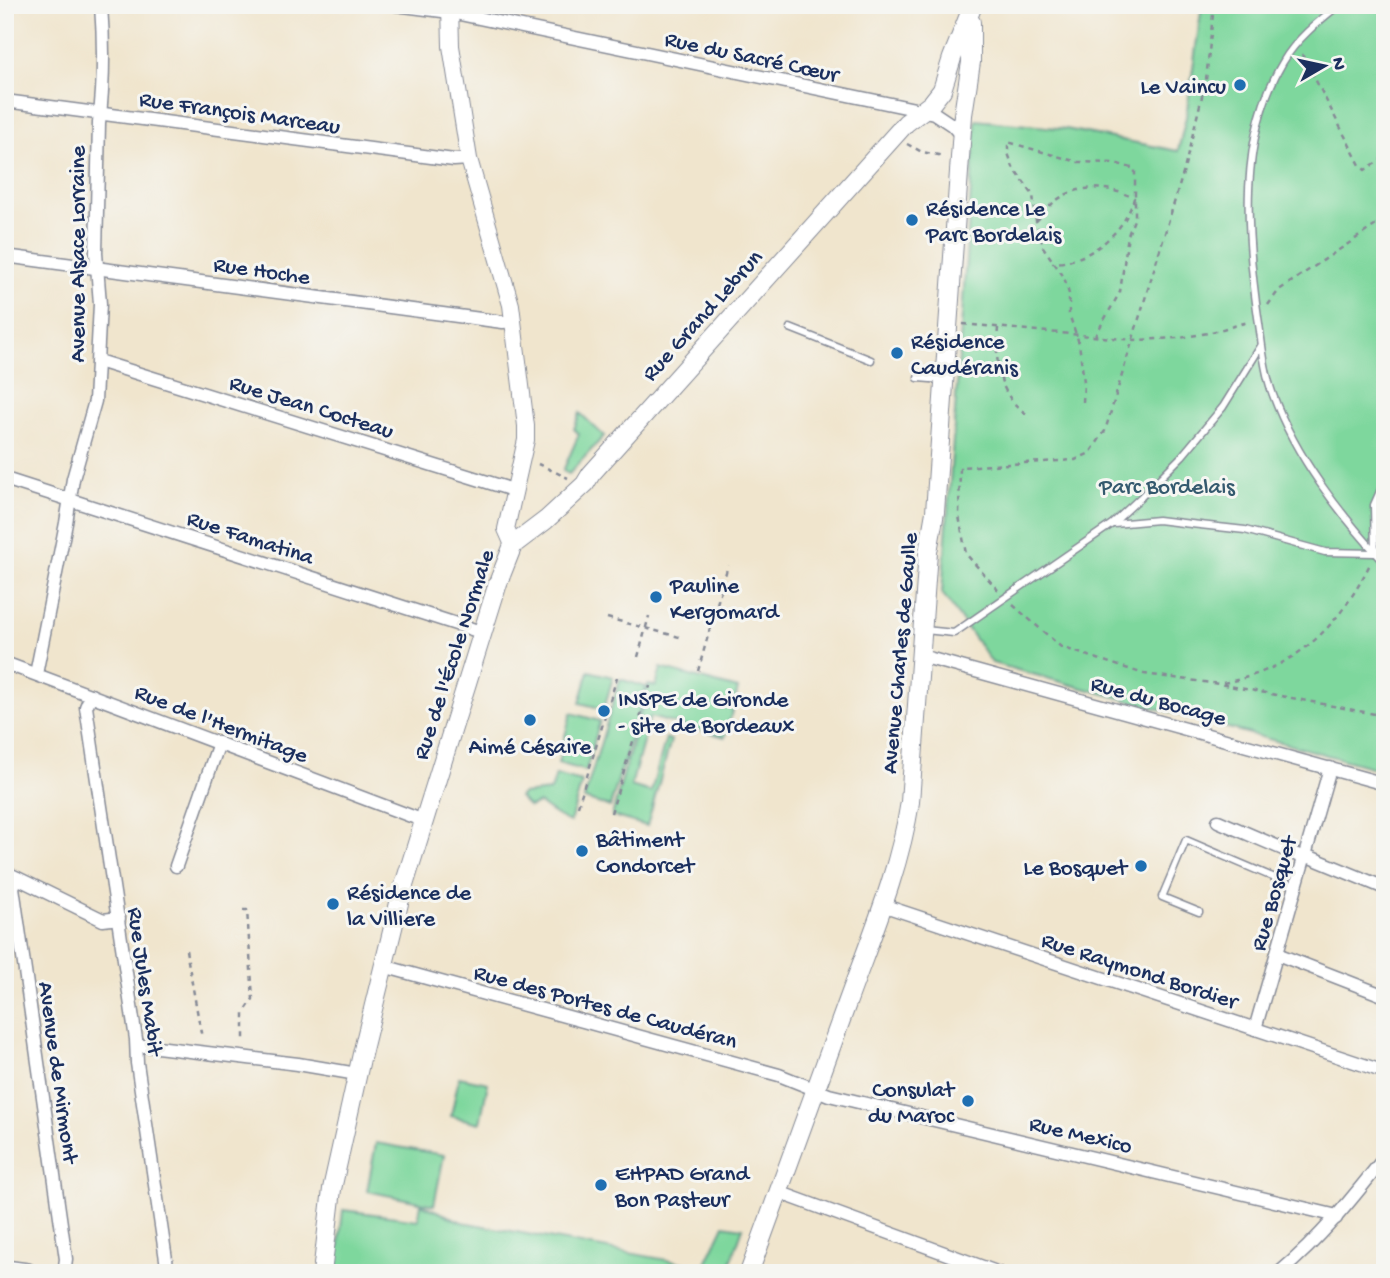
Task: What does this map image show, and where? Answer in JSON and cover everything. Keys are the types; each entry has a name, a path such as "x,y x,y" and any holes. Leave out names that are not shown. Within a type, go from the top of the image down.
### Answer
{"main road":[{"name":"Avenue Charles de Gaulle","path":"922,111 942,90 972,8"},
{"name":"Avenue Charles de Gaulle","path":"749,1273 883,905 900,851 910,802 928,552 935,512 950,324 950,154 961,135 971,62 972,8"},
{"name":"Rue Grand Lebrun","path":"513,545 546,520 585,484 598,466 896,134 922,111"},
{"name":"Rue de l'École Normale","path":"322,1273 332,1189 401,895 498,583 513,545"},
{"path":"5,1270 27,1273"}],"street":[{"name":"Avenue Alsace Lorraine","path":"36,674 73,479 93,414 100,304 98,268 103,34 101,5"},
{"name":"Rue du Sacré Cœur","path":"396,5 450,9 922,111 942,117 961,135"},
{"name":"Rue de l'École Normale","path":"450,9 451,46 469,159 511,305 526,426 526,440 506,530 513,545"},
{"name":"Rue François Marceau","path":"5,101 454,160 469,159"},
{"name":"Rue Hoche","path":"5,256 503,322 513,321"},
{"name":"Rue Jean Cocteau","path":"98,361 513,490"},
{"name":"Rue Famatina","path":"5,479 484,633"},
{"name":"Rue du Bocage","path":"921,656 1385,783"},
{"name":"Rue de l'Hermitage","path":"5,663 424,821"},
{"name":"Rue Jules Mabit","path":"91,695 86,707 115,907 119,918 167,1273"},
{"path":"176,866 219,743"},
{"name":"Rue Bosquet","path":"1255,1029 1330,768"},
{"path":"1218,821 1385,888"},
{"path":"11,875 103,920 119,918"},
{"name":"Avenue de Mirmont","path":"11,875 66,1259 64,1273"},
{"name":"Rue Raymond Bordier","path":"883,905 1385,1072"},
{"path":"1277,954 1385,996"},
{"name":"Rue des Portes de Caudéran","path":"383,966 779,1075 816,1089"},
{"path":"136,1046 244,1057 357,1074"},
{"name":"Rue Mexico","path":"816,1089 829,1095 1336,1218"},
{"path":"1279,1273 1306,1250 1336,1218 1385,1157"},
{"path":"778,1192 999,1273"}],"lane":[{"path":"1339,5 1314,24 1283,60 1266,97 1253,146 1250,178 1250,263 1261,346 1272,393 1296,443 1352,526 1385,563"},
{"path":"790,328 871,360"},
{"path":"923,630 954,633 1112,524 1182,456 1223,407 1261,346"},
{"path":"919,378 945,380"},
{"path":"1376,553 1374,505 1385,480"},
{"path":"1112,524 1158,520 1204,525 1274,536 1325,552 1376,553 1385,545"},
{"path":"1199,912 1162,897 1186,840 1296,887"}],"path":[{"path":"1214,5 1206,80 1184,170 1105,431 1090,453 1074,460 960,467 959,516 966,554 1004,598 1061,648 1144,674 1219,684 1385,716"},
{"path":"1297,45 1360,165 1365,170 1385,157"},
{"path":"896,134 903,142 922,152 950,154"},
{"path":"1083,402 1084,382 1076,335 1069,314 1069,293 1063,278 1043,247 1033,195 1013,167 1007,142 1078,162 1115,163 1135,169 1136,217 1128,234 1120,292 1095,336"},
{"path":"1036,221 1065,195 1082,188 1098,188 1134,198"},
{"path":"1052,263 1066,263 1086,256 1107,241 1134,198"},
{"path":"950,324 1134,340 1208,334 1258,319 1279,290 1385,219"},
{"path":"998,328 996,344 1003,387 1009,399 1028,415"},
{"path":"538,464 571,480"},
{"path":"1219,684 1240,680 1283,663 1318,638 1346,608 1376,553"},
{"path":"698,671 728,565"},
{"path":"638,657 649,616"},
{"path":"607,618 682,638"},
{"path":"578,806 617,677"},
{"path":"611,813 650,686"},
{"path":"243,910 247,910 253,999 244,1013 244,1057"},
{"path":"186,950 203,1052"}],"green space":[{"name":"Parc Bordelais","path":"1202,5 1385,5 1385,771 992,663 942,593 976,120 1066,129 1178,151 1186,117"},
{"path":"580,413 604,436 569,474 563,471 579,434 574,429"},
{"path":"661,668 738,689 725,737 650,717 631,786 651,792 666,738 671,740 647,826 612,816 648,685 656,686"},
{"path":"589,671 613,677 604,709 580,703"},
{"path":"620,679 646,687 610,807 584,799"},
{"path":"571,713 600,721 586,771 558,763"},
{"path":"556,775 582,782 570,822 539,803 529,807 519,797 522,794 551,791"},
{"path":"459,1077 488,1083 480,1123 451,1116"},
{"path":"376,1143 444,1155 434,1205 367,1191"},
{"path":"421,1204 462,1222 704,1267 724,1225 743,1228 727,1273 336,1273 343,1210 418,1220"}],"place":[{"name":"Le Vaincu","path":"1240,85"},
{"name":"Résidence Le Parc Bordelais","path":"912,220"},
{"name":"Résidence Caudéranis","path":"897,353"},
{"name":"Pauline Kergomard","path":"656,597"},
{"name":"INSPE de Gironde - site de Bordeaux","path":"604,711"},
{"name":"Aimé Césaire","path":"530,720"},
{"name":"Bâtiment Condorcet","path":"582,851"},
{"name":"Le Bosquet","path":"1141,866"},
{"name":"Résidence de la Villiere","path":"333,904"},
{"name":"Consulat du Maroc","path":"968,1101"},
{"name":"EHPAD Grand Bon Pasteur","path":"601,1185"}]}
